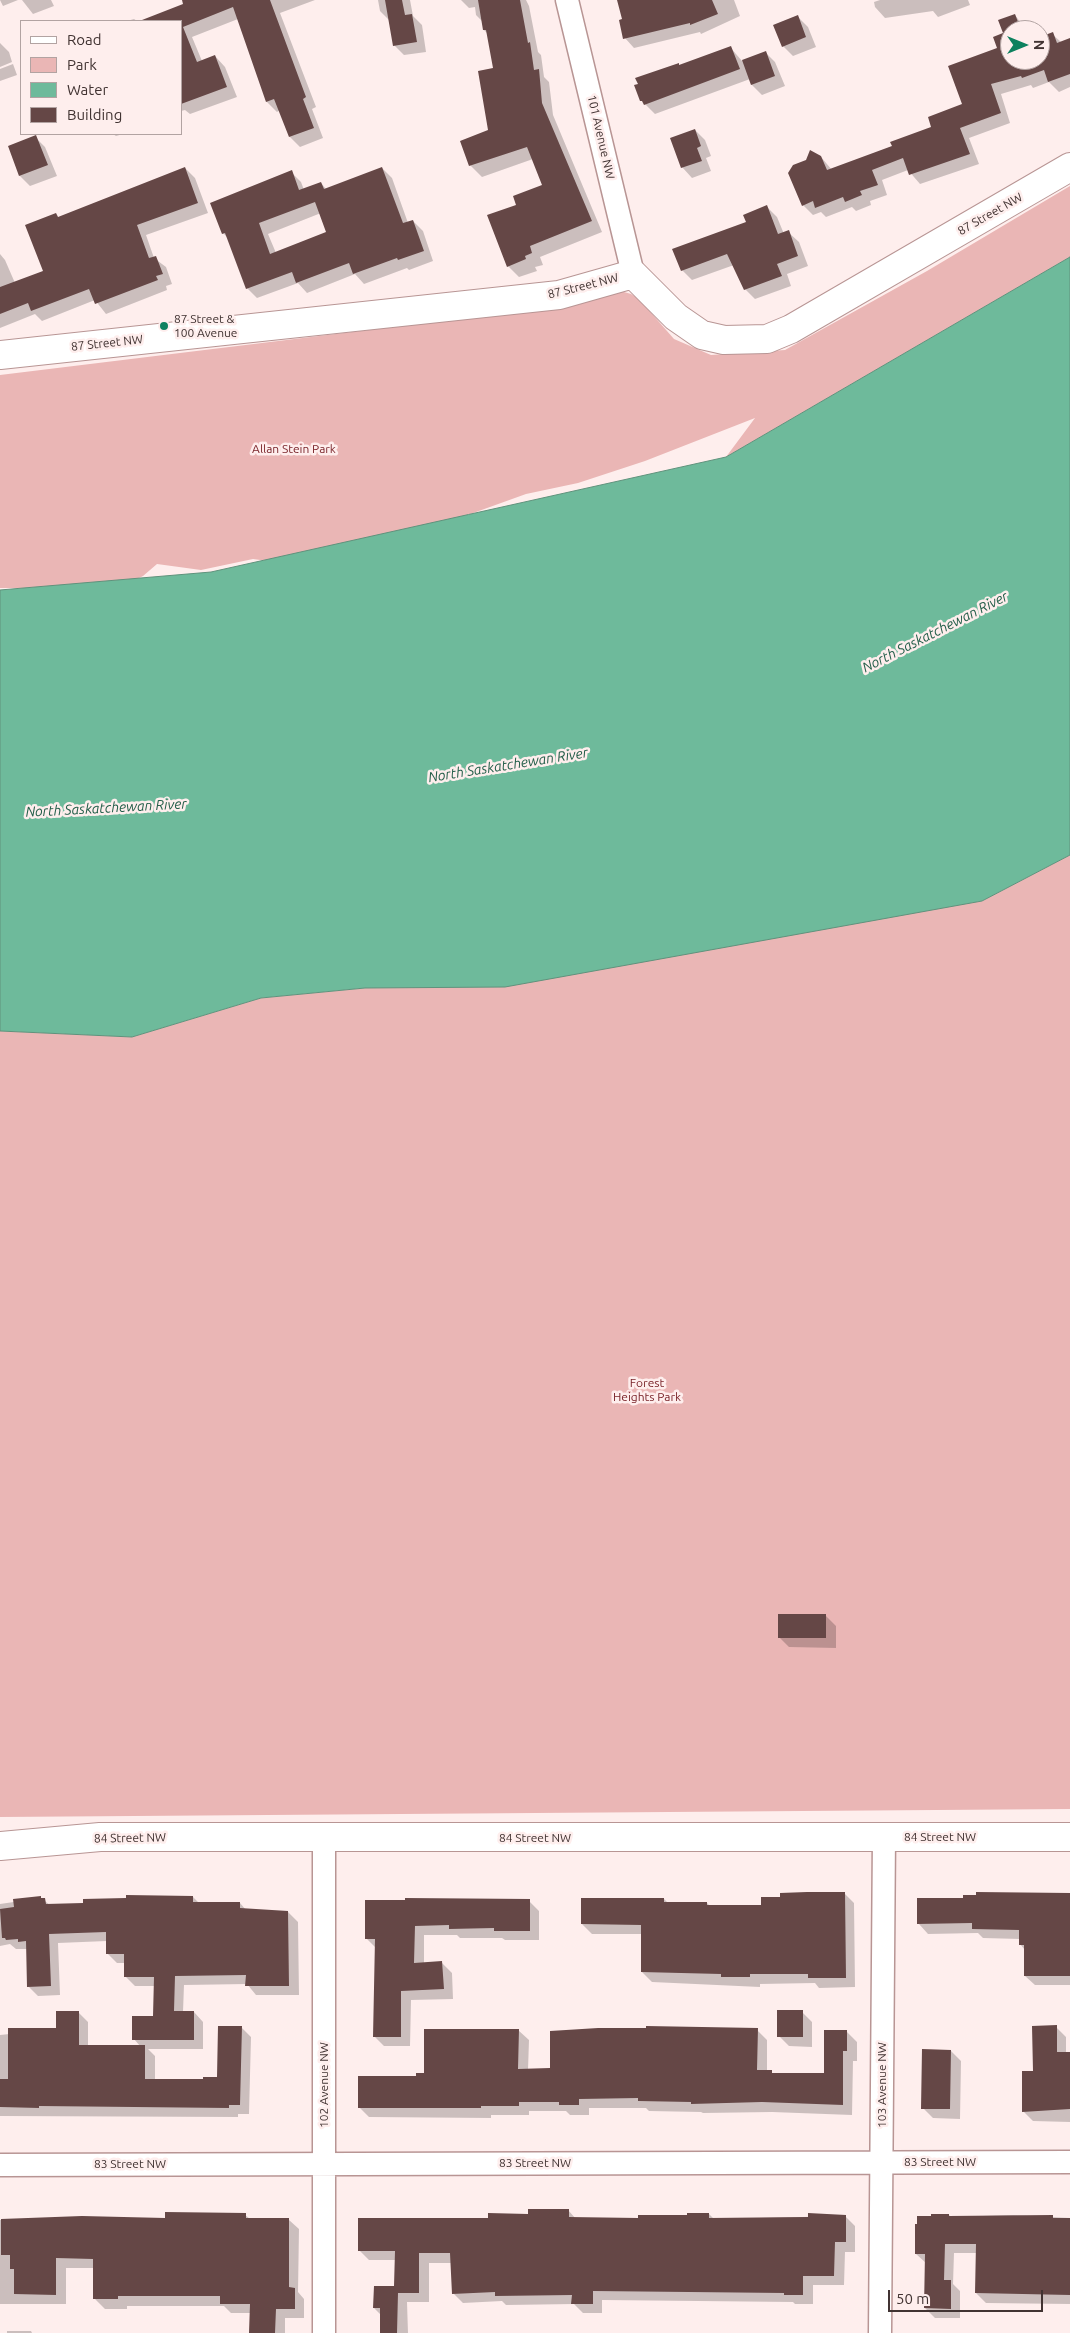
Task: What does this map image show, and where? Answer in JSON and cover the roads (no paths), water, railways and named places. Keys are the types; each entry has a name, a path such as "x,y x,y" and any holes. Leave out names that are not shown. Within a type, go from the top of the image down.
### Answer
{"street":[{"name":"101 Avenue NW","path":"567,0 633,274"},
{"name":"87 Street NW","path":"0,355 559,294 633,274 676,317 702,335 724,340 767,339 790,329 1070,167"},
{"name":"103 Avenue NW","path":"880,2333 884,1836"},
{"name":"84 Street NW","path":"0,1846 100,1837 1070,1837"},
{"name":"102 Avenue NW","path":"324,1838 324,2333"},
{"name":"83 Street NW","path":"0,2165 1070,2162"}],"water":[{"name":"North Saskatchewan River","path":"1070,257 1070,855 982,901 505,987 365,988 261,998 132,1037 0,1031 0,590 211,572 726,457"}],"place":[{"name":"87 Street & 100 Avenue","path":"164,326"}],"park label":[{"name":"Allan Stein Park","path":"294,449"},
{"name":"Forest Heights Park","path":"647,1390"}]}
